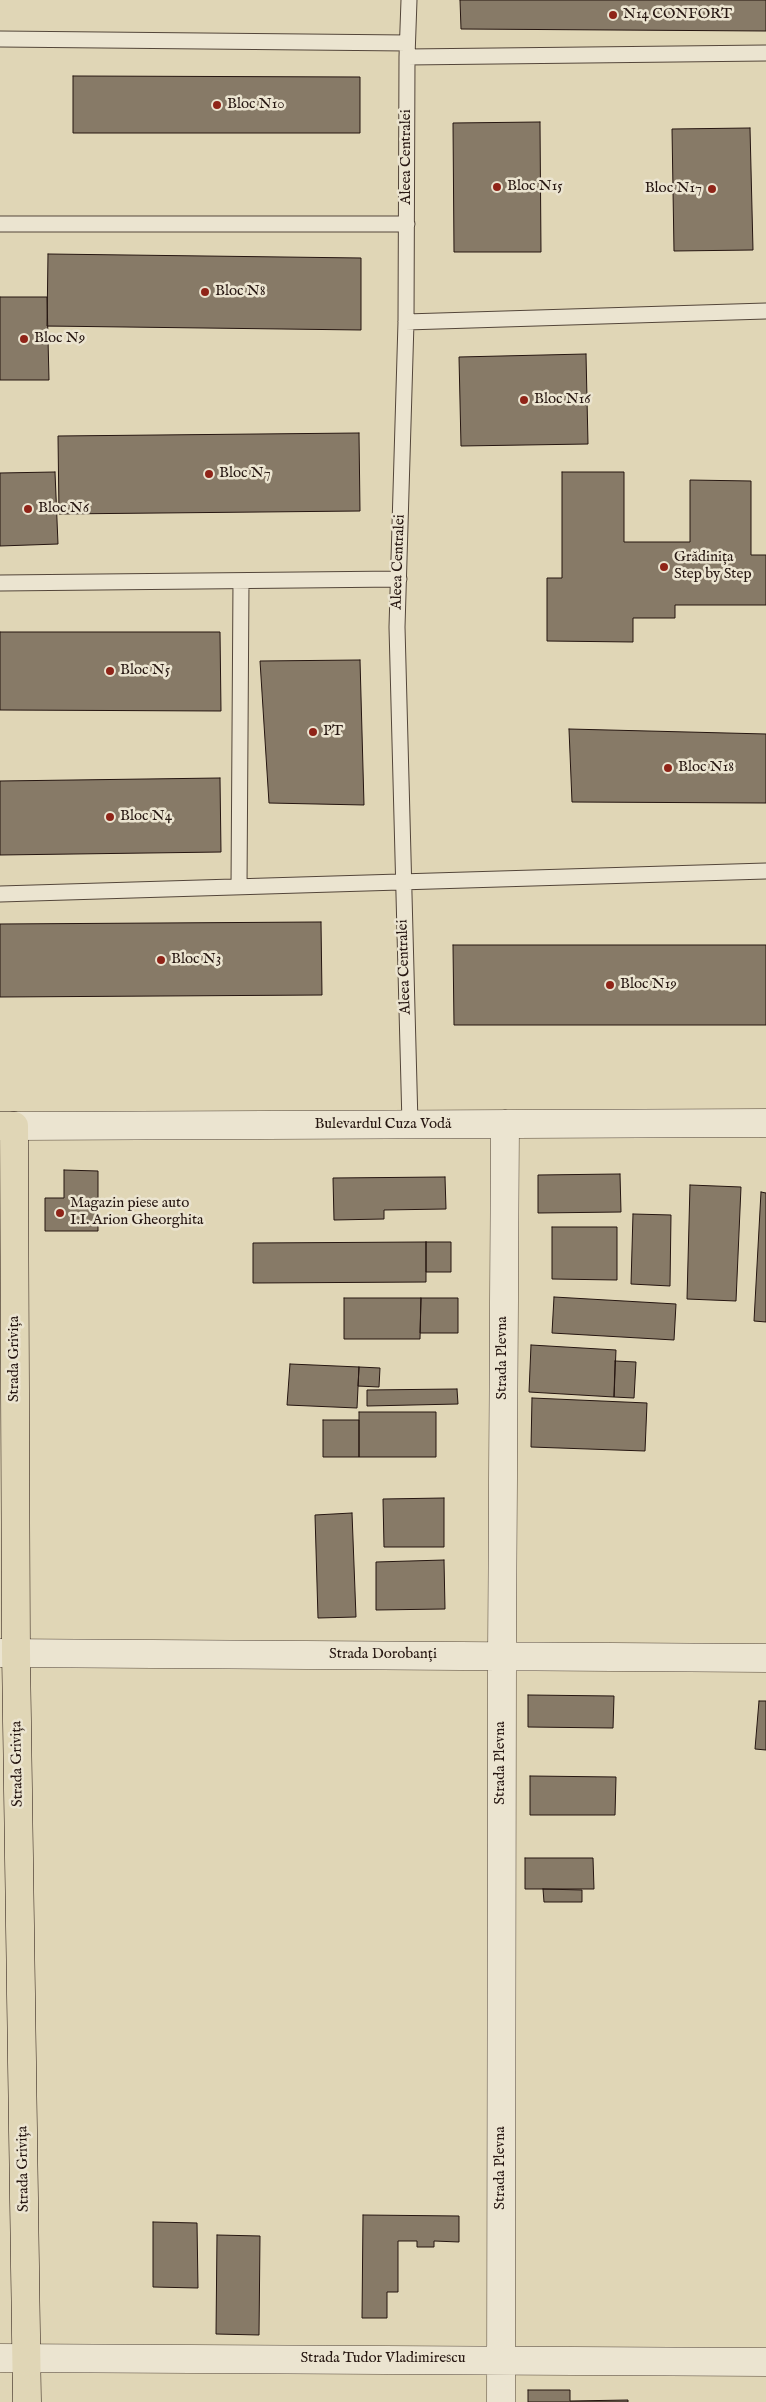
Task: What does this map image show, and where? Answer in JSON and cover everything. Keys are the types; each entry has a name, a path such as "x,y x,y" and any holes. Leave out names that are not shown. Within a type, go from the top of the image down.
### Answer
{"main road":[{"name":"Strada Grivița","path":"7,1126 8,1653 27,2402"}],"street":[{"name":"Bulevardul Cuza Vodă","path":"7,1126 766,1123"},
{"name":"Strada Plevna","path":"501,2402 505,1124"},
{"name":"Strada Dorobanți","path":"8,1653 766,1658"},
{"name":"Strada Tudor Vladimirescu","path":"0,2358 766,2362"}],"lane":[{"name":"Aleea Centralei","path":"409,0 407,50 406,322 397,627 410,1124"},
{"path":"0,39 407,50 766,54"},
{"path":"0,224 407,224"},
{"path":"406,322 766,311"},
{"path":"0,583 399,579"},
{"path":"238,887 241,580"},
{"path":"0,894 766,872"}],"building":[{"name":"N14 CONFORT","path":"460,0 766,0 766,31 461,29"},
{"name":"Bloc N10","path":"73,76 360,77 360,133 73,133"},
{"name":"Bloc N15","path":"540,122 541,252 454,252 453,123"},
{"name":"Bloc N17","path":"750,128 753,250 674,251 672,129"},
{"name":"Bloc N8","path":"48,254 361,258 361,330 47,326"},
{"name":"Bloc N9","path":"0,297 47,297 49,380 0,380"},
{"name":"Bloc N16","path":"586,354 588,444 461,446 459,357"},
{"name":"Bloc N7","path":"359,433 360,511 59,514 58,436"},
{"name":"Bloc N6","path":"55,472 58,544 0,546 0,473"},
{"name":"Grădinița Step by Step","path":"562,472 624,472 624,542 690,542 690,480 751,481 751,555 766,555 766,605 675,605 675,618 633,618 633,642 547,641 547,578 562,578"},
{"name":"Bloc N5","path":"0,632 220,632 221,711 0,710"},
{"name":"PT","path":"360,660 364,805 269,803 260,661"},
{"name":"Bloc N18","path":"569,729 766,734 766,803 572,802"},
{"name":"Bloc N4","path":"220,778 221,852 0,855 0,781"},
{"name":"Bloc N3","path":"321,922 322,995 0,997 0,924"},
{"name":"Bloc N19","path":"453,945 766,945 766,1025 454,1025"},
{"path":"64,1170 98,1171 98,1231 45,1231 45,1198 64,1198"},
{"path":"620,1174 621,1212 538,1213 538,1175"},
{"path":"445,1177 446,1209 384,1210 384,1219 334,1220 333,1178"},
{"path":"690,1185 741,1187 736,1301 687,1299"},
{"path":"761,1192 766,1193 766,1322 754,1321"},
{"path":"633,1214 671,1215 670,1286 631,1284"},
{"path":"552,1227 617,1227 617,1280 552,1279"},
{"path":"426,1242 451,1242 451,1272 426,1272"},
{"path":"426,1242 426,1282 253,1283 253,1243"},
{"path":"554,1297 676,1304 674,1340 552,1333"},
{"path":"344,1298 421,1298 420,1339 344,1339"},
{"path":"421,1298 458,1298 458,1333 420,1333"},
{"path":"531,1345 616,1350 614,1397 529,1392"},
{"path":"615,1361 636,1362 634,1398 614,1397"},
{"path":"290,1364 359,1367 357,1408 287,1405"},
{"path":"359,1367 380,1368 379,1387 358,1386"},
{"path":"457,1389 458,1404 367,1406 367,1390"},
{"path":"532,1398 647,1403 645,1451 531,1447"},
{"path":"359,1412 436,1412 436,1457 359,1457"},
{"path":"323,1420 359,1420 359,1457 323,1457"},
{"path":"444,1498 444,1547 384,1547 383,1499"},
{"path":"352,1513 356,1617 318,1618 315,1515"},
{"path":"444,1560 445,1609 376,1610 376,1562"},
{"path":"528,1695 614,1696 613,1728 528,1727"},
{"path":"759,1701 766,1701 766,1750 755,1749"},
{"path":"530,1776 616,1777 615,1815 530,1815"},
{"path":"525,1858 593,1858 594,1889 525,1889"},
{"path":"543,1889 582,1890 582,1902 544,1902"},
{"path":"363,2215 459,2216 459,2242 434,2241 434,2247 417,2247 417,2241 398,2241 398,2292 387,2292 387,2318 362,2318"},
{"path":"153,2222 197,2223 198,2288 153,2287"},
{"path":"217,2235 260,2236 259,2335 216,2334"},
{"path":"528,2390 570,2390 570,2401 628,2400 628,2402 528,2402"}],"place":[{"name":"N14 CONFORT","path":"613,15"},
{"name":"Bloc N10","path":"217,105"},
{"name":"Bloc N15","path":"497,187"},
{"name":"Bloc N17","path":"712,189"},
{"name":"Bloc N8","path":"205,292"},
{"name":"Bloc N9","path":"24,339"},
{"name":"Bloc N16","path":"524,400"},
{"name":"Bloc N7","path":"209,474"},
{"name":"Bloc N6","path":"28,509"},
{"name":"Grădinița Step by Step","path":"664,567"},
{"name":"Bloc N5","path":"110,671"},
{"name":"PT","path":"313,732"},
{"name":"Bloc N18","path":"668,768"},
{"name":"Bloc N4","path":"110,817"},
{"name":"Bloc N3","path":"161,960"},
{"name":"Bloc N19","path":"610,985"},
{"name":"Magazin piese auto I.I. Arion Gheorghita","path":"60,1213"}]}
